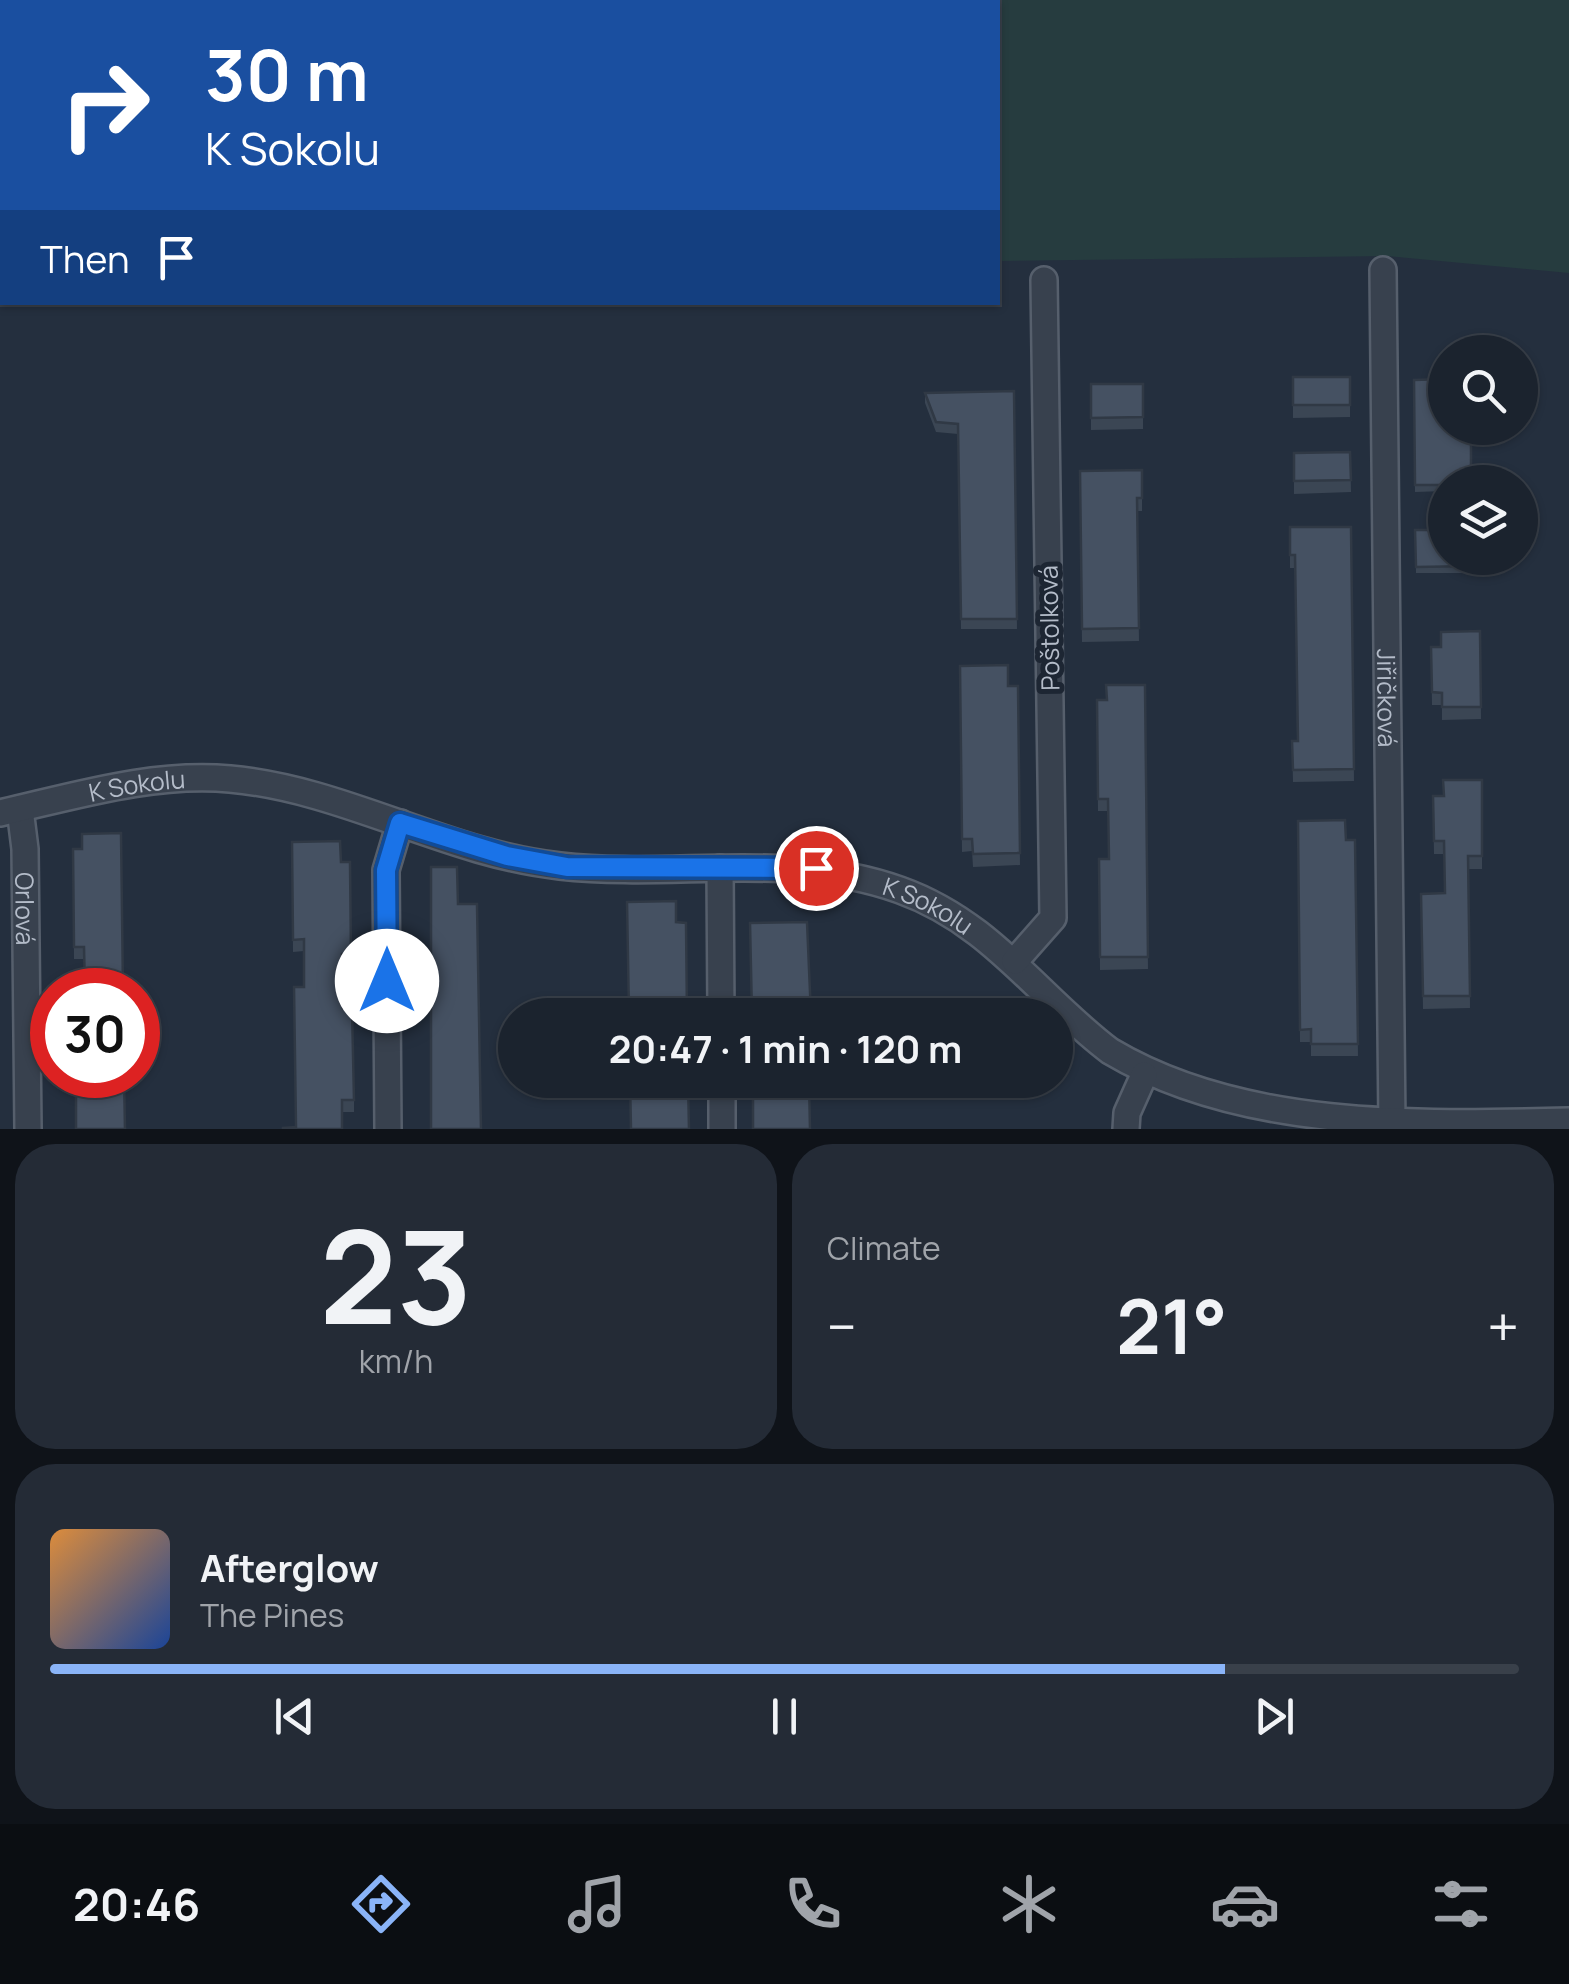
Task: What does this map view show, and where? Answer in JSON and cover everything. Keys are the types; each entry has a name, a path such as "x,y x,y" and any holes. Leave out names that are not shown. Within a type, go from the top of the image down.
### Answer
{"street":[{"name":"Jiřičková","path":"1382,270 1392,1125"},
{"name":"Poštolková","path":"1016,961 1053,918 1044,280"},
{"name":"K Sokolu","path":"10,811 129,785 207,778 289,789 534,863 816,868 854,876 938,908 1016,961 1108,1050 1144,1075 1193,1099 1242,1115 1292,1124 1569,1122"},
{"name":"Orlová","path":"10,811 25,849 28,1129"},
{"path":"388,1129 386,870 400,823"},
{"path":"720,868 721,998"},
{"path":"1126,1129 1127,1113 1144,1075"},
{"path":"722,1098 722,1129"}],"green space":[{"path":"1000,0 1569,0 1569,273 1387,256 1000,261"}],"building":[{"path":"1293,377 1350,377 1350,405 1293,405"},
{"path":"1414,380 1428,380 1428,445 1471,445 1471,465 1428,465 1428,485 1415,485"},
{"path":"1091,384 1143,384 1143,417 1091,418"},
{"path":"1014,391 1017,619 961,619 958,424 936,422 925,393"},
{"path":"1350,452 1351,480 1294,481 1294,453"},
{"path":"1142,470 1142,498 1137,498 1139,628 1082,629 1080,471"},
{"path":"1290,527 1351,527 1354,769 1293,770 1292,741 1298,741 1295,555 1290,555"},
{"path":"1415,530 1428,530 1428,567 1416,567"},
{"path":"1480,631 1481,707 1442,707 1442,693 1432,692 1431,647 1441,647 1441,632"},
{"path":"1008,665 1008,686 1018,686 1020,853 973,854 972,839 962,839 960,666"},
{"path":"1106,685 1145,685 1148,957 1100,957 1099,859 1109,859 1108,799 1098,799 1097,700 1107,700"},
{"path":"1443,780 1482,780 1482,856 1468,856 1470,996 1423,996 1421,894 1445,893 1444,841 1434,841 1433,796 1444,796"},
{"path":"1345,820 1346,840 1355,840 1358,1044 1311,1044 1311,1029 1300,1030 1298,821"},
{"path":"121,833 123,968 84,968 84,947 74,947 73,849 82,849 82,834"},
{"path":"340,841 341,862 350,862 351,954 342,954 343,1008 352,1008 354,1100 342,1100 342,1129 283,1129 296,1127 294,987 304,987 304,939 293,940 292,842"},
{"path":"431,867 457,867 458,904 477,904 481,1129 431,1129"},
{"path":"676,901 676,922 686,923 687,998 629,998 627,902"},
{"path":"807,922 810,998 752,998 750,923"},
{"path":"76,1098 124,1098 125,1129 76,1129"},
{"path":"630,1098 688,1098 689,1129 631,1129"},
{"path":"753,1098 809,1098 810,1129 753,1129"}],"route":[{"path":"387,981 386,870 400,823 507,856 567,867 816,868"}]}
